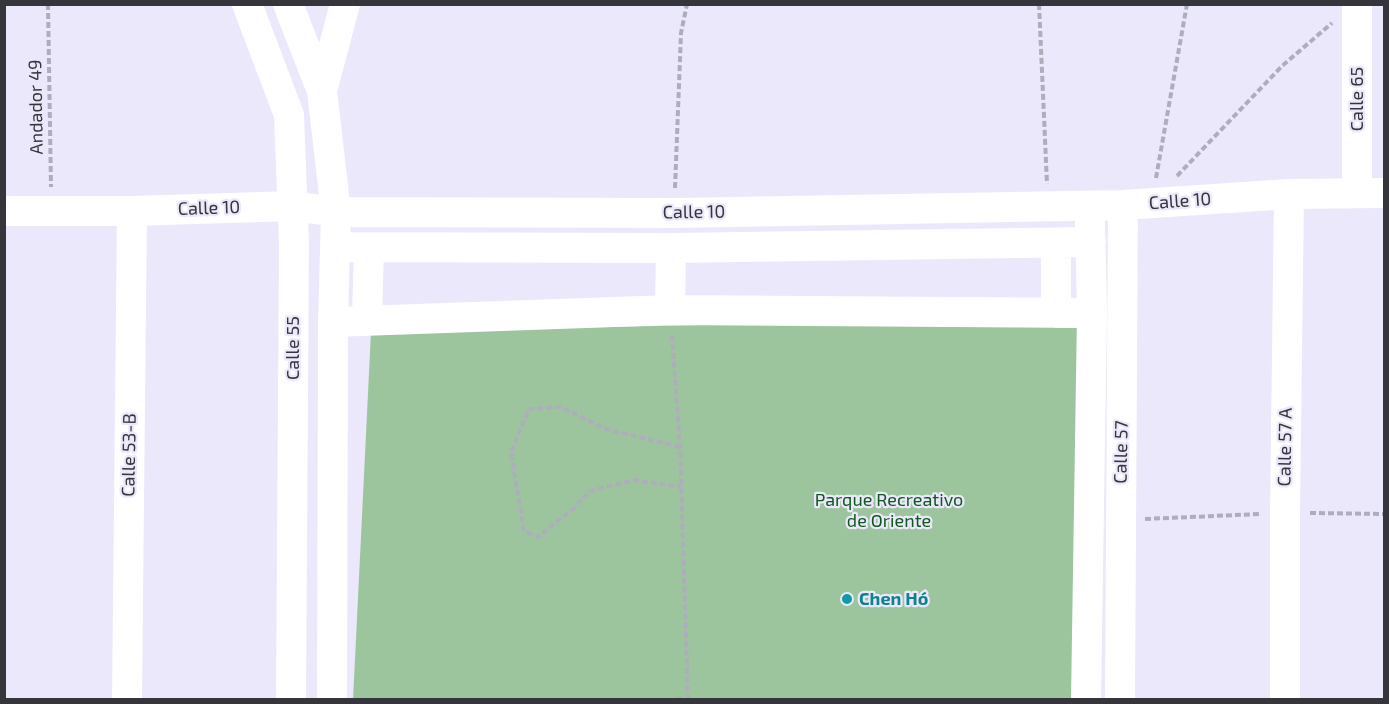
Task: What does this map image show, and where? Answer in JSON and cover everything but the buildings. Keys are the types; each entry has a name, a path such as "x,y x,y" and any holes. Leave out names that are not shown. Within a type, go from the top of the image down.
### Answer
{"street":[{"name":"Calle 55","path":"247,4 288,115 294,256 291,699"},
{"path":"288,4 322,91 336,212 333,322 332,699"},
{"path":"322,91 345,4"},
{"name":"Calle 65","path":"1346,12 1371,193"},
{"name":"Calle 10","path":"4,211 132,211 292,206 336,212 675,213 1088,206 1289,194 1371,193"},
{"name":"Calle 57 A","path":"1285,699 1284,513 1289,194"},
{"name":"Calle 57","path":"1120,699 1120,520 1138,204"},
{"name":"Calle 57","path":"1086,699 1092,313 1088,206"},
{"name":"Calle 53-B","path":"127,699 132,211"},
{"path":"335,247 671,248 1091,242"},
{"path":"1056,243 1056,313"},
{"path":"367,320 369,248"},
{"path":"670,309 671,248"},
{"path":"333,322 670,309 1092,313"}],"path":[{"name":"Andador 49","path":"48,4 52,210"},
{"path":"675,213 681,33 687,4"},
{"path":"1040,4 1048,206"},
{"path":"1138,204 1187,4"},
{"path":"1138,204 1282,66 1346,12"},
{"path":"667,699 688,699 680,447 670,309"},
{"path":"680,447 606,429 561,407 529,409 511,452 524,531 538,537 574,508 590,491 634,480 681,487"},
{"path":"1120,520 1284,513 1384,514"}],"green space":[{"name":"Parque Recreativo de Oriente","path":"1081,317 1079,699 353,700 371,332"}],"place":[{"name":"Chen Hó","path":"847,599"}]}
